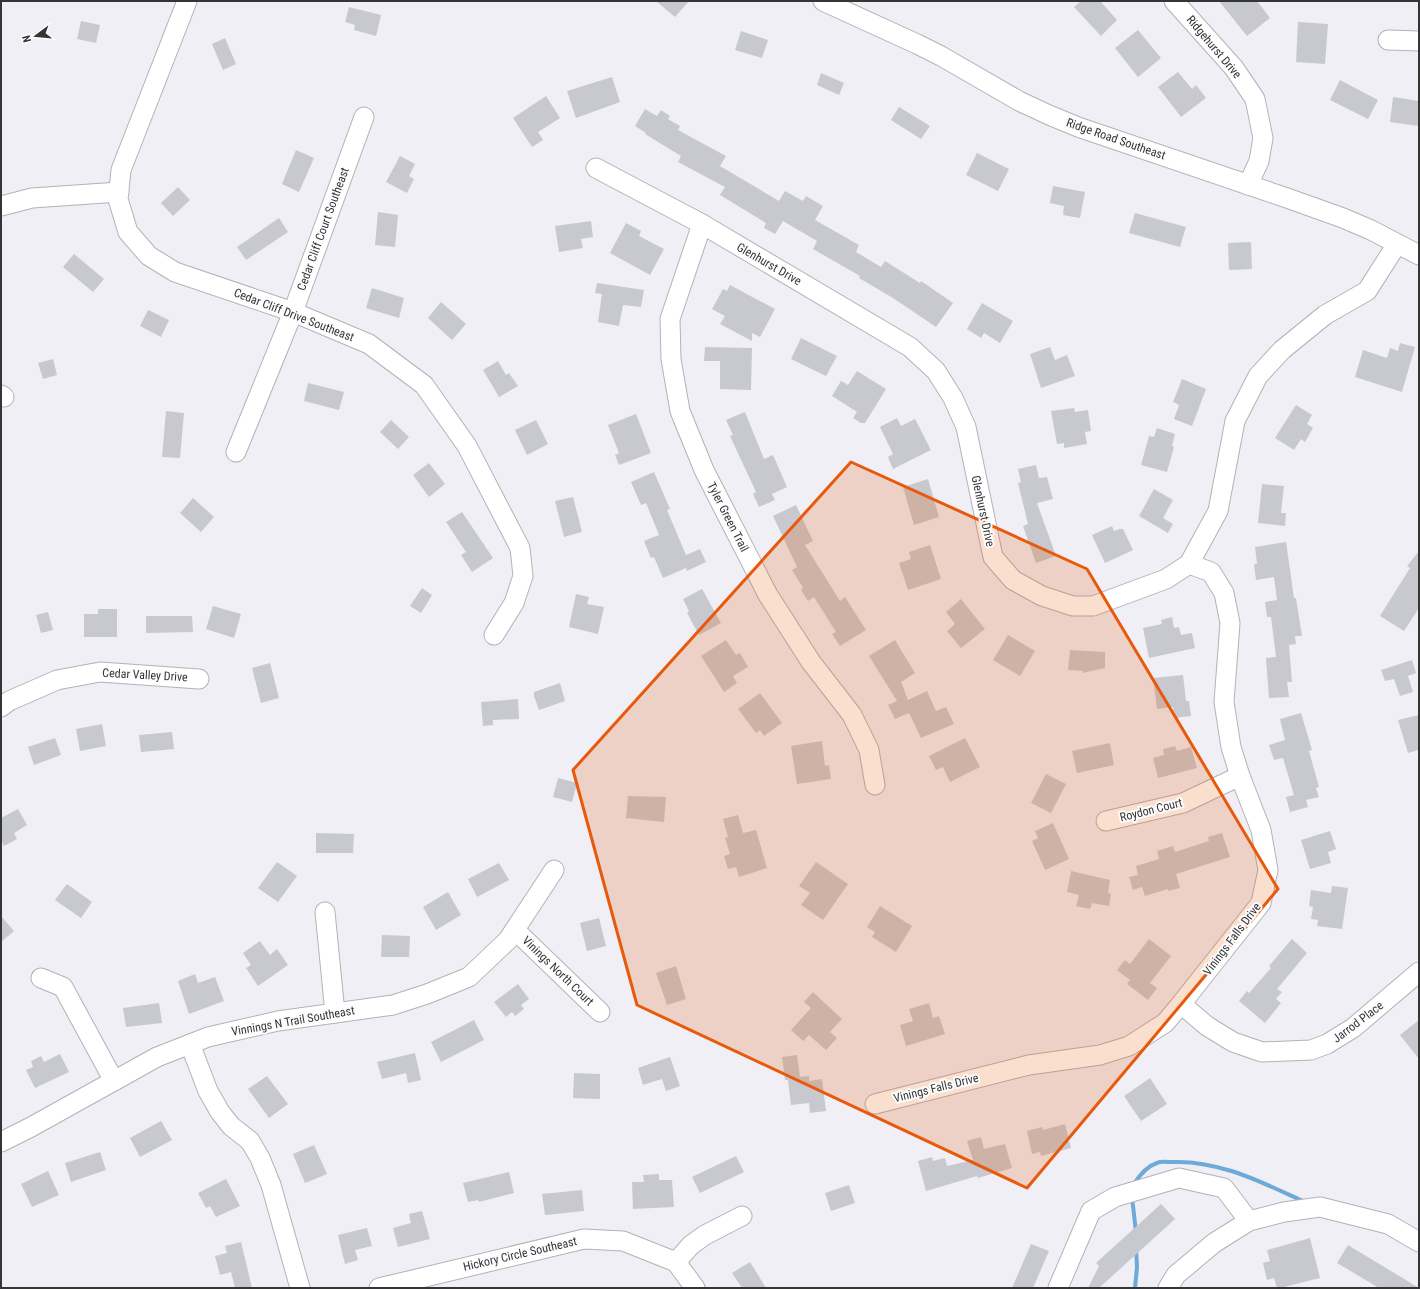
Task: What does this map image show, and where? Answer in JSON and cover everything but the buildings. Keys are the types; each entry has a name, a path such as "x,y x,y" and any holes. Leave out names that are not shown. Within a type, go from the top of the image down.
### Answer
{"street":[{"name":"Cedar Cliff Drive Southeast","path":"187,1 121,170 118,199 128,232 149,256 175,272 293,312 369,344 424,385 467,446 520,548 523,576 514,603 494,635"},
{"name":"Ridge Road Southeast","path":"823,1 935,53 1019,101 1049,115 1343,218 1371,230 1419,255"},
{"name":"Ridgehurst Drive","path":"1174,1 1234,68 1255,99 1263,138 1259,161 1248,185"},
{"path":"1388,40 1419,41"},
{"name":"Cedar Cliff Court Southeast","path":"236,452 293,312 364,117"},
{"name":"Glenhurst Drive","path":"596,168 702,224 910,347 936,371 953,398 966,427 993,557 1013,580 1042,596 1073,606 1093,606 1166,579 1189,564 1218,511 1235,421 1258,376 1282,350 1325,315 1367,291 1397,244"},
{"path":"1,206 32,198 119,192"},
{"name":"Tyler Green Trail","path":"702,224 670,319 671,359 680,412 704,470 768,595 811,662 852,715 869,750 876,786"},
{"name":"Vinings Falls Drive","path":"875,1104 1029,1064 1100,1055 1129,1046 1165,1023 1261,903 1268,870 1260,830 1231,747 1224,702 1230,623 1224,594 1211,572 1189,564"},
{"name":"Cedar Valley Drive","path":"1,707 9,701 57,680 100,672 199,679"},
{"name":"Roydon Court","path":"1106,821 1182,804 1240,776"},
{"name":"Vinnings N Trail Southeast","path":"1,1142 157,1057 208,1037 278,1021 393,1005 427,994 469,977 508,940 554,870"},
{"path":"325,912 335,1013"},
{"name":"Vinings North Court","path":"515,930 600,1012"},
{"name":"Jarrod Place","path":"1181,1004 1207,1026 1233,1042 1262,1052 1311,1050 1327,1044 1353,1028 1419,972"},
{"path":"41,978 63,987 114,1081"},
{"path":"190,1044 208,1091 220,1112 231,1126 250,1141 260,1158 271,1185 300,1288"},
{"path":"1058,1288 1091,1211 1115,1196 1179,1178 1224,1188 1249,1221"},
{"path":"1168,1288 1176,1275 1209,1248 1249,1221 1284,1212 1320,1208 1388,1224 1419,1242"},
{"path":"695,1288 676,1262 691,1245 705,1235 742,1216"},
{"name":"Hickory Circle Southeast","path":"379,1288 584,1239 623,1241 676,1262"}],"highlighted area":[{"path":"851,462 1087,569 1278,889 1027,1188 637,1005 573,770"}],"waterway":[{"path":"1133,1185 1138,1178 1153,1164 1159,1162 1190,1162 1241,1174 1305,1202"},
{"path":"1132,1197 1136,1232"},
{"path":"1135,1288 1137,1267 1136,1248"}]}
